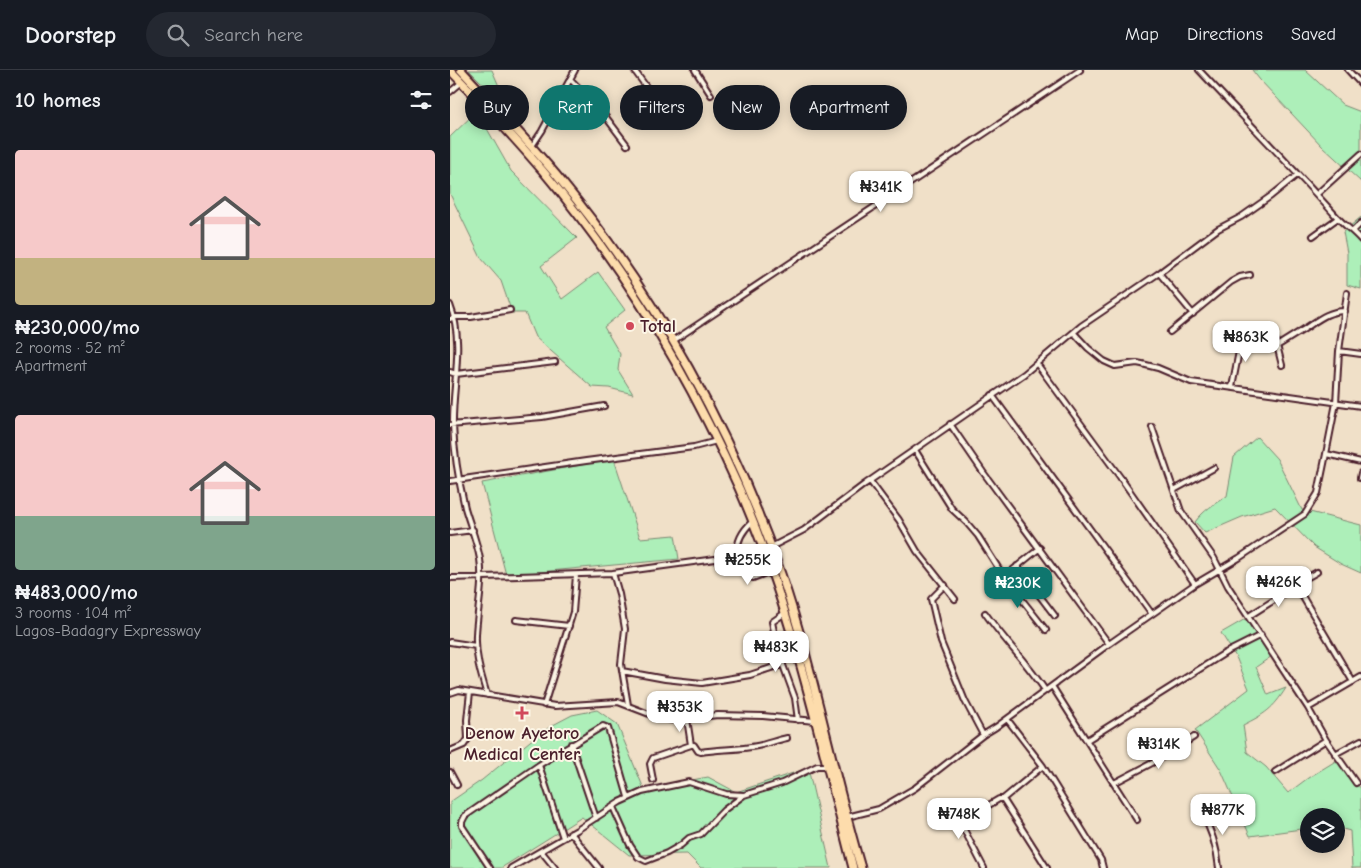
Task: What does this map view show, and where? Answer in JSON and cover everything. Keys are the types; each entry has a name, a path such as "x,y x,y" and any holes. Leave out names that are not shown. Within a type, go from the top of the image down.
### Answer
{"highway":[{"path":"450,70 543,171 605,252 662,338 717,441 740,490 771,571 795,645 826,766 861,868"},
{"path":"461,70 562,182 611,246 672,341 718,426 742,475 771,547 793,613 809,666 844,818 853,868"}],"street":[{"path":"531,147 542,131 575,70"},
{"path":"634,70 645,85"},
{"path":"696,70 711,95"},
{"path":"672,341 1080,70"},
{"path":"1199,70 1296,175 1361,240"},
{"path":"1348,70 1361,84"},
{"path":"570,79 599,108 627,144"},
{"path":"450,92 462,82"},
{"path":"1317,194 1361,154"},
{"path":"771,547 804,530 950,424 1037,364 1074,333 1218,229 1271,196 1296,175"},
{"path":"1313,236 1338,218"},
{"path":"1353,231 1361,224"},
{"path":"1159,273 1193,314"},
{"path":"1170,332 1231,282 1240,277 1250,275"},
{"path":"844,818 879,809 915,788 983,735 1109,644 1196,584 1305,514 1318,492 1336,403 1339,351 1347,293"},
{"path":"450,305 456,327 456,374 452,425 466,508 480,558 482,577 476,646 487,694"},
{"path":"452,318 471,317 510,310"},
{"path":"1277,346 1319,318 1336,311 1344,311"},
{"path":"1232,386 1242,336 1248,332 1265,327 1270,329 1282,365"},
{"path":"1074,333 1094,353 1104,361 1115,366 1136,363 1158,368 1186,380 1361,406"},
{"path":"1339,351 1361,354"},
{"path":"450,372 456,374 555,362"},
{"path":"1037,364 1196,584"},
{"path":"992,395 1152,614"},
{"path":"452,425 542,417 604,406"},
{"path":"950,424 1109,644"},
{"path":"1152,427 1185,519 1220,569 1228,586 1308,708 1334,754 1356,783"},
{"path":"450,481 694,447 717,441"},
{"path":"915,450 952,509 974,532 1004,577 1046,630"},
{"path":"1326,454 1361,462"},
{"path":"1174,490 1214,468"},
{"path":"870,481 954,599"},
{"path":"737,556 740,538 752,522"},
{"path":"450,533 473,530"},
{"path":"1004,577 1040,548"},
{"path":"450,578 613,573 737,556 745,562 753,578 771,571"},
{"path":"1018,566 1055,616"},
{"path":"1249,616 1317,572"},
{"path":"613,573 625,629 622,671 628,704"},
{"path":"544,705 573,612 576,575"},
{"path":"945,585 931,599 934,617 941,642 965,701 983,735"},
{"path":"1298,585 1298,589 1353,682"},
{"path":"785,613 772,622 780,657 795,698 798,720"},
{"path":"985,613 1013,650 1025,661 1046,690"},
{"path":"516,620 569,626"},
{"path":"1087,740 1225,653 1261,635"},
{"path":"450,642 476,646"},
{"path":"780,657 782,649 795,645"},
{"path":"622,671 665,679 702,683 750,674 783,664"},
{"path":"1308,708 1361,677"},
{"path":"1052,686 1137,820"},
{"path":"450,693 460,690 555,706 618,702 628,704 657,717 672,720 718,714 815,721"},
{"path":"450,751 464,745 468,739 467,720 470,692"},
{"path":"687,719 691,745"},
{"path":"1007,719 1043,766 1096,852 1103,868"},
{"path":"490,868 465,830 462,822 465,816 571,744 603,726 607,726 628,797"},
{"path":"1114,783 1154,762 1194,737"},
{"path":"654,780 650,764 653,758 691,745 694,745 701,752 722,748 758,746 770,741 788,738"},
{"path":"1275,772 1326,740"},
{"path":"1334,754 1361,740"},
{"path":"571,744 596,818"},
{"path":"539,765 563,838"},
{"path":"613,807 630,845 638,857 646,861 667,853 682,845 689,838 701,834 724,810 744,795 782,783 817,766 826,766"},
{"path":"960,822 999,799 1003,799 1043,766"},
{"path":"450,772 457,785"},
{"path":"511,868 572,833 628,797 642,792 689,782 726,794 744,795"},
{"path":"1003,799 1047,868"},
{"path":"946,803 960,822 983,868"},
{"path":"1202,812 1210,827 1217,848 1219,868"},
{"path":"572,833 599,868"},
{"path":"541,851 555,868"}],"green space":[{"path":"469,70 492,70 498,85 484,85"},
{"path":"1252,70 1305,70 1343,105 1361,112 1361,182 1322,146"},
{"path":"465,123 465,130 488,130 511,171 577,238 541,266 562,299 598,272 625,310 604,327 620,354 618,370 633,394 609,388 592,387 535,337 525,313 512,313 501,281 481,258 450,194 450,137"},
{"path":"1361,217 1361,289 1347,285 1347,253 1343,232"},
{"path":"1257,437 1277,459 1302,510 1361,525 1361,573 1341,564 1314,547 1275,507 1242,517 1205,533 1195,522 1206,511 1227,496 1234,457"},
{"path":"614,459 640,538 675,535 679,559 506,575 482,483"},
{"path":"1247,618 1272,656 1256,667 1268,695 1286,688 1268,710 1243,725 1247,752 1266,767 1288,793 1339,759 1361,789 1361,868 1352,868 1350,831 1345,830 1345,808 1300,808 1300,829 1250,836 1221,770 1195,730 1249,689 1236,657 1221,633"},
{"path":"597,710 617,724 644,789 708,777 736,792 808,768 831,868 701,868 687,854 629,855 582,817 501,868 450,868 450,802 482,780 535,737 553,725 572,715"}],"place":[{"name":"Total","path":"630,326"},
{"name":"Denow Ayetoro Medical Center","path":"522,713"}]}
